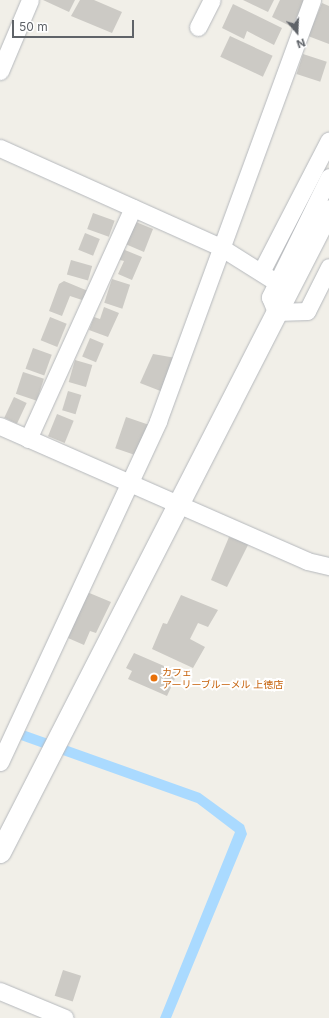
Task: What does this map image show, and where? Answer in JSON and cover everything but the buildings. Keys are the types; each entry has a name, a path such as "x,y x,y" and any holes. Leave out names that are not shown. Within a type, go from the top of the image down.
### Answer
{"street":[{"path":"0,71 30,0"},
{"path":"198,27 212,0"},
{"path":"0,762 60,637 128,481 158,421 312,0"},
{"path":"261,272 329,140"},
{"path":"0,148 222,248 276,282"},
{"path":"276,312 270,297 276,282 329,177"},
{"path":"28,438 133,208"},
{"path":"0,852 180,504 329,210"},
{"path":"276,312 306,311 329,267"},
{"path":"0,426 307,561 329,566"},
{"path":"0,991 57,1016"}],"water":[{"path":"23,730 200,793 244,825 247,834 171,1018 160,1018 235,832 197,803 18,739"}],"place":[{"name":"カフェ アーリーブルーメル 上徳店","path":"154,678"}]}
